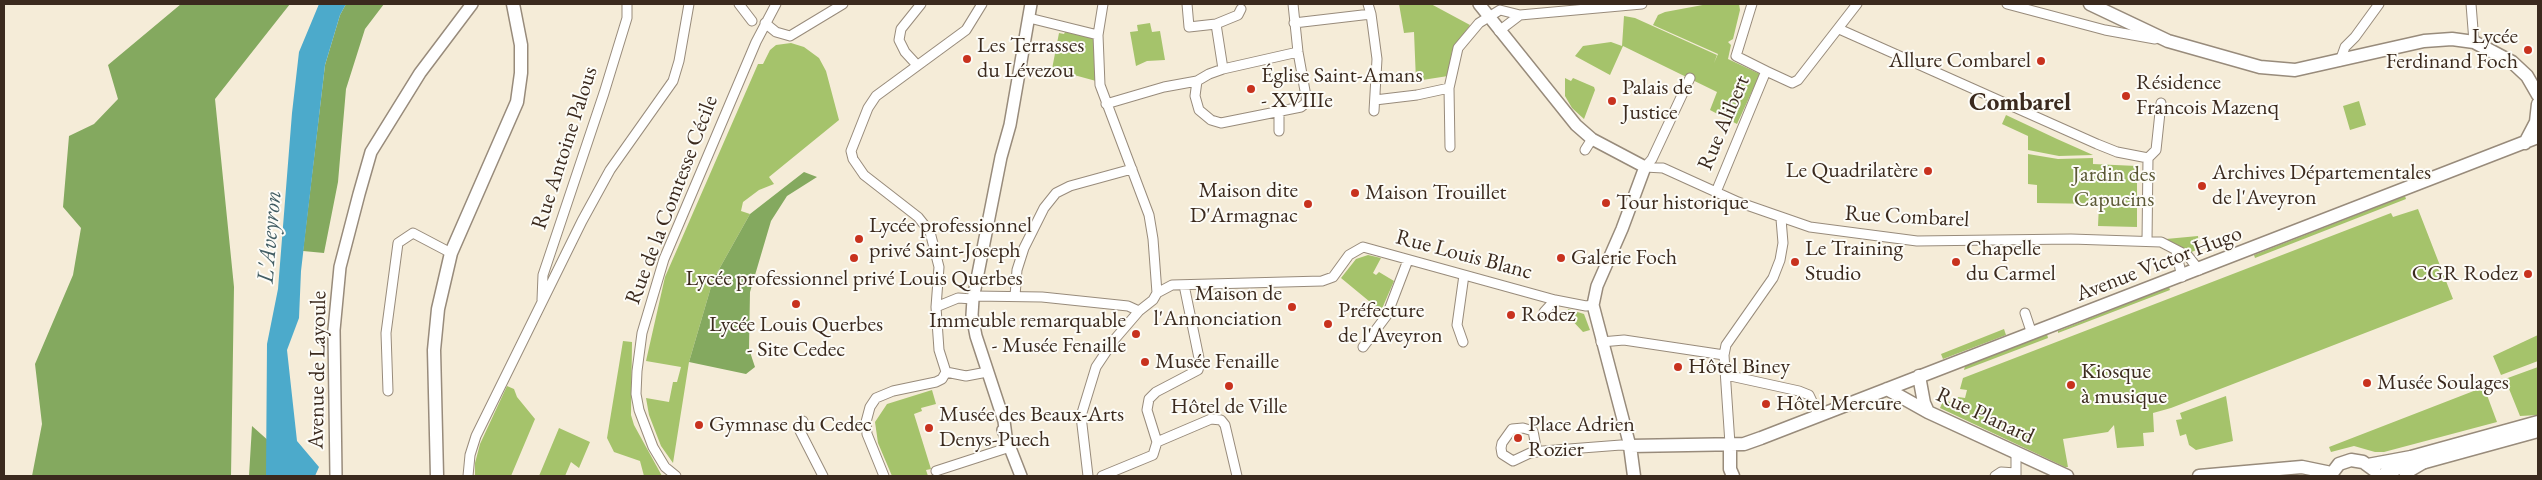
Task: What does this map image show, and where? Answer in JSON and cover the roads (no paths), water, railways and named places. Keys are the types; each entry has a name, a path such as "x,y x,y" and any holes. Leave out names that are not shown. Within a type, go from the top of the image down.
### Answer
{"main road":[{"path":"437,476 434,350 438,308 451,253 517,102 521,73 521,45 513,4"},
{"path":"2090,4 2168,41 2260,67 2295,70 2424,41 2452,39 2474,42 2512,62 2526,76 2538,94"},
{"path":"2525,143 2536,122 2538,104"},
{"name":"Avenue Victor Hugo","path":"1630,446 1744,444 2182,277 2538,137"},
{"path":"1919,376 1922,399 1928,412"},
{"name":"Rue Planard","path":"1887,389 1928,412 2067,476"},
{"path":"2198,476 2302,467 2330,475 2339,464 2351,460 2368,465 2411,457 2538,422"},
{"path":"2368,465 2379,476 2413,462 2425,462 2538,431"},
{"path":"1730,444 1730,469 1733,476"},
{"path":"1630,446 1634,476"}],"street":[{"name":"Avenue de Layoule","path":"336,476 334,330 340,267 371,152 420,73 472,4"},
{"name":"Rue Antoine Palous","path":"542,305 543,275 604,93 627,18 627,4"},
{"path":"468,476 470,455 476,436 582,221 610,170 674,81 683,45 689,4"},
{"path":"739,4 752,21"},
{"name":"Rue de la Comtesse Cécile","path":"676,476 665,467 653,447 639,410 636,394 642,333 664,258 765,23 776,4"},
{"path":"765,23 776,32 790,36 843,4"},
{"path":"916,65 904,52 899,40 901,29 921,4"},
{"path":"884,476 867,434 866,422 870,407 876,398 893,391 936,382 942,379 946,372 939,350 936,307 939,267 930,232 918,217 864,175 853,159 851,151 868,108 876,96 966,30 982,4"},
{"path":"1021,476 1008,442 1004,421 987,372 972,315 973,298 1010,125 1032,4"},
{"path":"1103,4 1098,35 1100,85 1149,214 1153,234 1157,294"},
{"path":"1187,4 1189,27 1216,24 1238,15 1241,9"},
{"path":"1193,82 1199,110 1211,120 1221,123 1301,107 1307,102 1298,52 1293,4"},
{"path":"1368,4 1371,14 1376,59 1374,111"},
{"path":"1480,4 1520,15 1637,4"},
{"path":"1480,4 1551,96 1576,125 1592,139 1645,167"},
{"name":"Rue Alibert","path":"1716,192 1766,71 1736,56 1752,4"},
{"path":"1766,71 1792,82 1798,80 1857,4"},
{"path":"2008,4 2105,30 2168,41"},
{"path":"2340,61 2345,47 2355,37 2379,4"},
{"path":"2471,4 2474,42"},
{"path":"1450,147 1449,88 1458,48 1479,23 1500,10"},
{"path":"1294,23 1371,14"},
{"path":"1499,30 1520,15"},
{"path":"1029,18 1098,35"},
{"path":"1216,24 1223,69"},
{"path":"1839,29 2097,144 2117,152 2148,158"},
{"path":"1106,104 1164,86 1193,82 1223,69 1298,52"},
{"path":"1537,452 1533,431 1523,428 1512,428 1500,448 1502,454 1513,461 1537,452 1621,445 1630,446 1601,342 1593,305 1597,286 1640,184 1645,167 1652,159 1690,78"},
{"path":"1375,100 1417,95 1449,88"},
{"path":"2147,242 2148,158 2156,150 2161,103"},
{"path":"1279,112 1279,131"},
{"path":"1585,150 1592,139"},
{"name":"Rue Combarel","path":"1645,167 1663,168 1782,219 1835,232 1917,241 2036,239 2161,242 2188,256 2199,270"},
{"path":"1019,296 1017,270 1024,248 1044,208 1056,192 1070,186 1132,169"},
{"path":"1730,444 1724,355 1726,345 1776,269 1783,243 1782,219"},
{"path":"388,391 386,333 398,242 413,233 451,253"},
{"name":"Rue Louis Blanc","path":"1184,285 1322,281 1333,277 1350,255 1363,247 1555,300 1586,306 1593,305"},
{"path":"2176,251 2182,277"},
{"path":"1363,346 1387,315 1408,260"},
{"path":"1463,342 1456,325 1464,275"},
{"path":"1088,476 1081,429 1084,403 1096,367 1114,340 1139,311 1147,306 1157,294 1172,285 1184,285 1200,363 1198,370 1192,375 1156,392 1149,399 1147,410 1157,442 1153,455 1102,476"},
{"path":"936,307 958,298 1019,296 1128,306 1139,311"},
{"path":"1544,312 1555,300"},
{"path":"2025,313 2032,334"},
{"path":"1601,342 1624,340 1724,355"},
{"path":"946,372 966,376 987,372"},
{"path":"1726,375 1809,395 1819,416"},
{"path":"1157,442 1211,419 1221,420 1225,425 1237,476"},
{"path":"803,420 800,431 823,476"},
{"path":"936,472 1008,442"},
{"path":"1995,476 2001,472 2016,475 2016,453"},
{"path":"2405,476 2408,472 2425,462"}],"water":[{"path":"319,4 346,4 340,15 325,65 301,271 299,318 287,350 297,441 319,467 315,476 266,476 267,344 278,289 292,113 299,52"}],"place":[{"name":"Lycée Ferdinand Foch","path":"2528,50"},
{"name":"Les Terrasses du Lévezou","path":"967,59"},
{"name":"Allure Combarel","path":"2041,61"},
{"name":"Église Saint-Amans - XVIIIe","path":"1251,89"},
{"name":"Résidence Francois Mazenq","path":"2126,96"},
{"name":"Palais de Justice","path":"1612,101"},
{"name":"Le Quadrilatère","path":"1928,171"},
{"name":"Archives Départementales de l'Aveyron","path":"2202,186"},
{"name":"Maison Trouillet","path":"1355,193"},
{"name":"Tour historique","path":"1606,203"},
{"name":"Maison dite D'Armagnac","path":"1308,204"},
{"name":"Lycée professionnel privé Saint-Joseph","path":"859,239"},
{"name":"Lycée professionnel privé Louis Querbes","path":"854,258"},
{"name":"Galerie Foch","path":"1561,258"},
{"name":"Le Training Studio","path":"1795,262"},
{"name":"Chapelle du Carmel","path":"1956,262"},
{"name":"CGR Rodez","path":"2528,274"},
{"name":"Lycée Louis Querbes - Site Cedec","path":"796,304"},
{"name":"Maison de l'Annonciation","path":"1292,307"},
{"name":"Rodez","path":"1511,315"},
{"name":"Préfecture de l'Aveyron","path":"1328,324"},
{"name":"Immeuble remarquable - Musée Fenaille","path":"1136,334"},
{"name":"Musée Fenaille","path":"1145,362"},
{"name":"Hôtel Biney","path":"1678,367"},
{"name":"Musée Soulages","path":"2367,383"},
{"name":"Kiosque à musique","path":"2071,385"},
{"name":"Hôtel de Ville","path":"1229,386"},
{"name":"Hôtel Mercure","path":"1766,404"},
{"name":"Gymnase du Cedec","path":"699,425"},
{"name":"Musée des Beaux-Arts Denys-Puech","path":"929,428"},
{"name":"Place Adrien Rozier","path":"1518,438"}],"district":[{"name":"Combarel","path":"2020,103"}],"park label":[{"name":"Jardin des Capucins","path":"2114,188"}],"water label":[{"name":"L'Aveyron","path":"270,237"}]}
